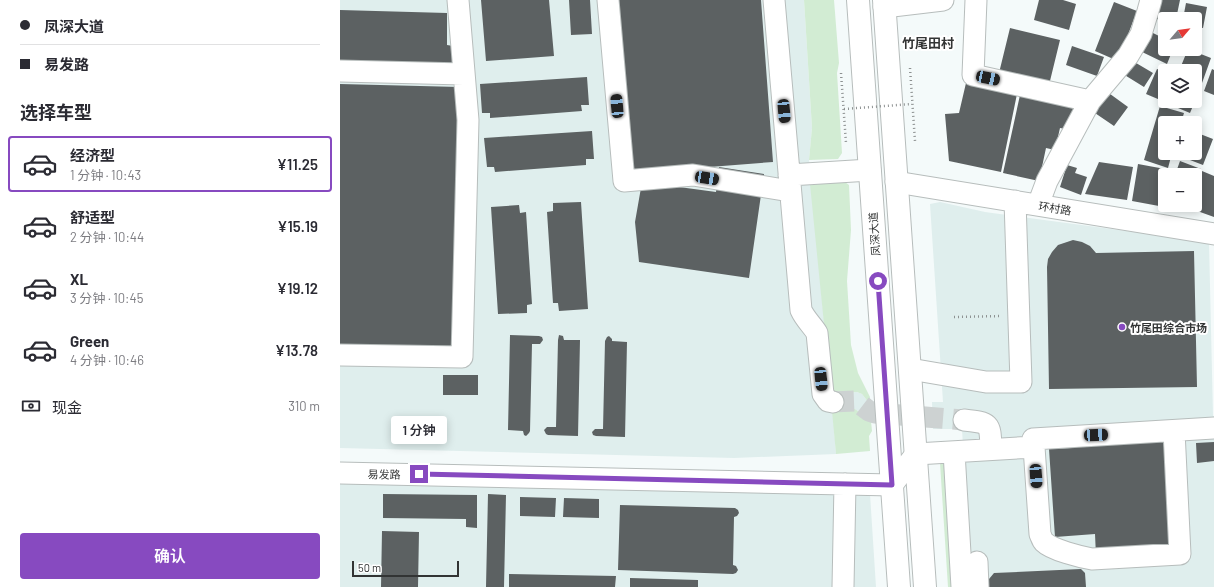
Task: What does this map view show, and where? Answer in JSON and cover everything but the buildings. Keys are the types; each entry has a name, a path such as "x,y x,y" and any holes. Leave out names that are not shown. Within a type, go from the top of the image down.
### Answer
{"highway":[{"name":"凤深大道","path":"858,0 899,587"},
{"path":"884,4 925,587"}],"street":[{"path":"340,355 462,357 468,120 458,0"},
{"path":"608,0 624,181 693,175 790,183 870,170"},
{"path":"774,0 800,310 804,317 813,326 817,334 823,394 828,400 833,402"},
{"path":"884,4 943,0"},
{"path":"976,0 973,75 1090,101"},
{"path":"1038,205 1047,181 1090,101 1128,56 1141,34 1150,0"},
{"path":"340,72 464,74"},
{"name":"环村路","path":"896,182 1214,234"},
{"path":"910,369 986,382 1021,382 1015,201"},
{"path":"964,420 982,422 988,426 990,432 991,450"},
{"path":"1174,430 1180,554 1092,559 1082,558 1051,547 1044,541 1040,534 1033,439 1174,430 1214,428"},
{"path":"892,485 916,454 1034,447"},
{"path":"954,452 962,587"},
{"name":"易发路","path":"340,473 892,485"},
{"path":"837,586 845,484"},
{"path":"977,562 978,587"}],"path":[{"path":"910,68 915,141"},
{"path":"841,73 846,143"},
{"path":"844,109 912,104"},
{"path":"954,317 1019,315"}],"shaded area":[{"path":"340,0 804,0 812,128 809,160 831,394 857,392 862,394 869,403 871,421 855,409 833,411 836,454 734,458 340,448"},
{"path":"940,202 985,212 1209,242 1214,416 1214,587 971,587 962,429 933,429 932,402 943,402 930,204"},
{"path":"340,482 870,494 876,587 340,587"}],"green space":[{"path":"804,0 834,0 839,63 837,73 842,153 838,159 809,160 812,128"},
{"path":"845,182 849,185 851,230 847,281 851,345 858,373 870,397 869,403 862,394 857,392 831,394 810,184"},
{"path":"855,409 871,421 872,431 869,436 870,451 836,454 832,411"},
{"path":"940,463 944,463 947,468 955,587 948,587"}],"tunnel":[{"path":"833,402 856,401 869,411 875,413 964,420"}],"place":[{"name":"竹尾田综合市场","path":"1122,327"}],"district":[{"name":"竹尾田村","path":"928,43"}],"route":[{"path":"419,474 892,485 878,281"}]}
